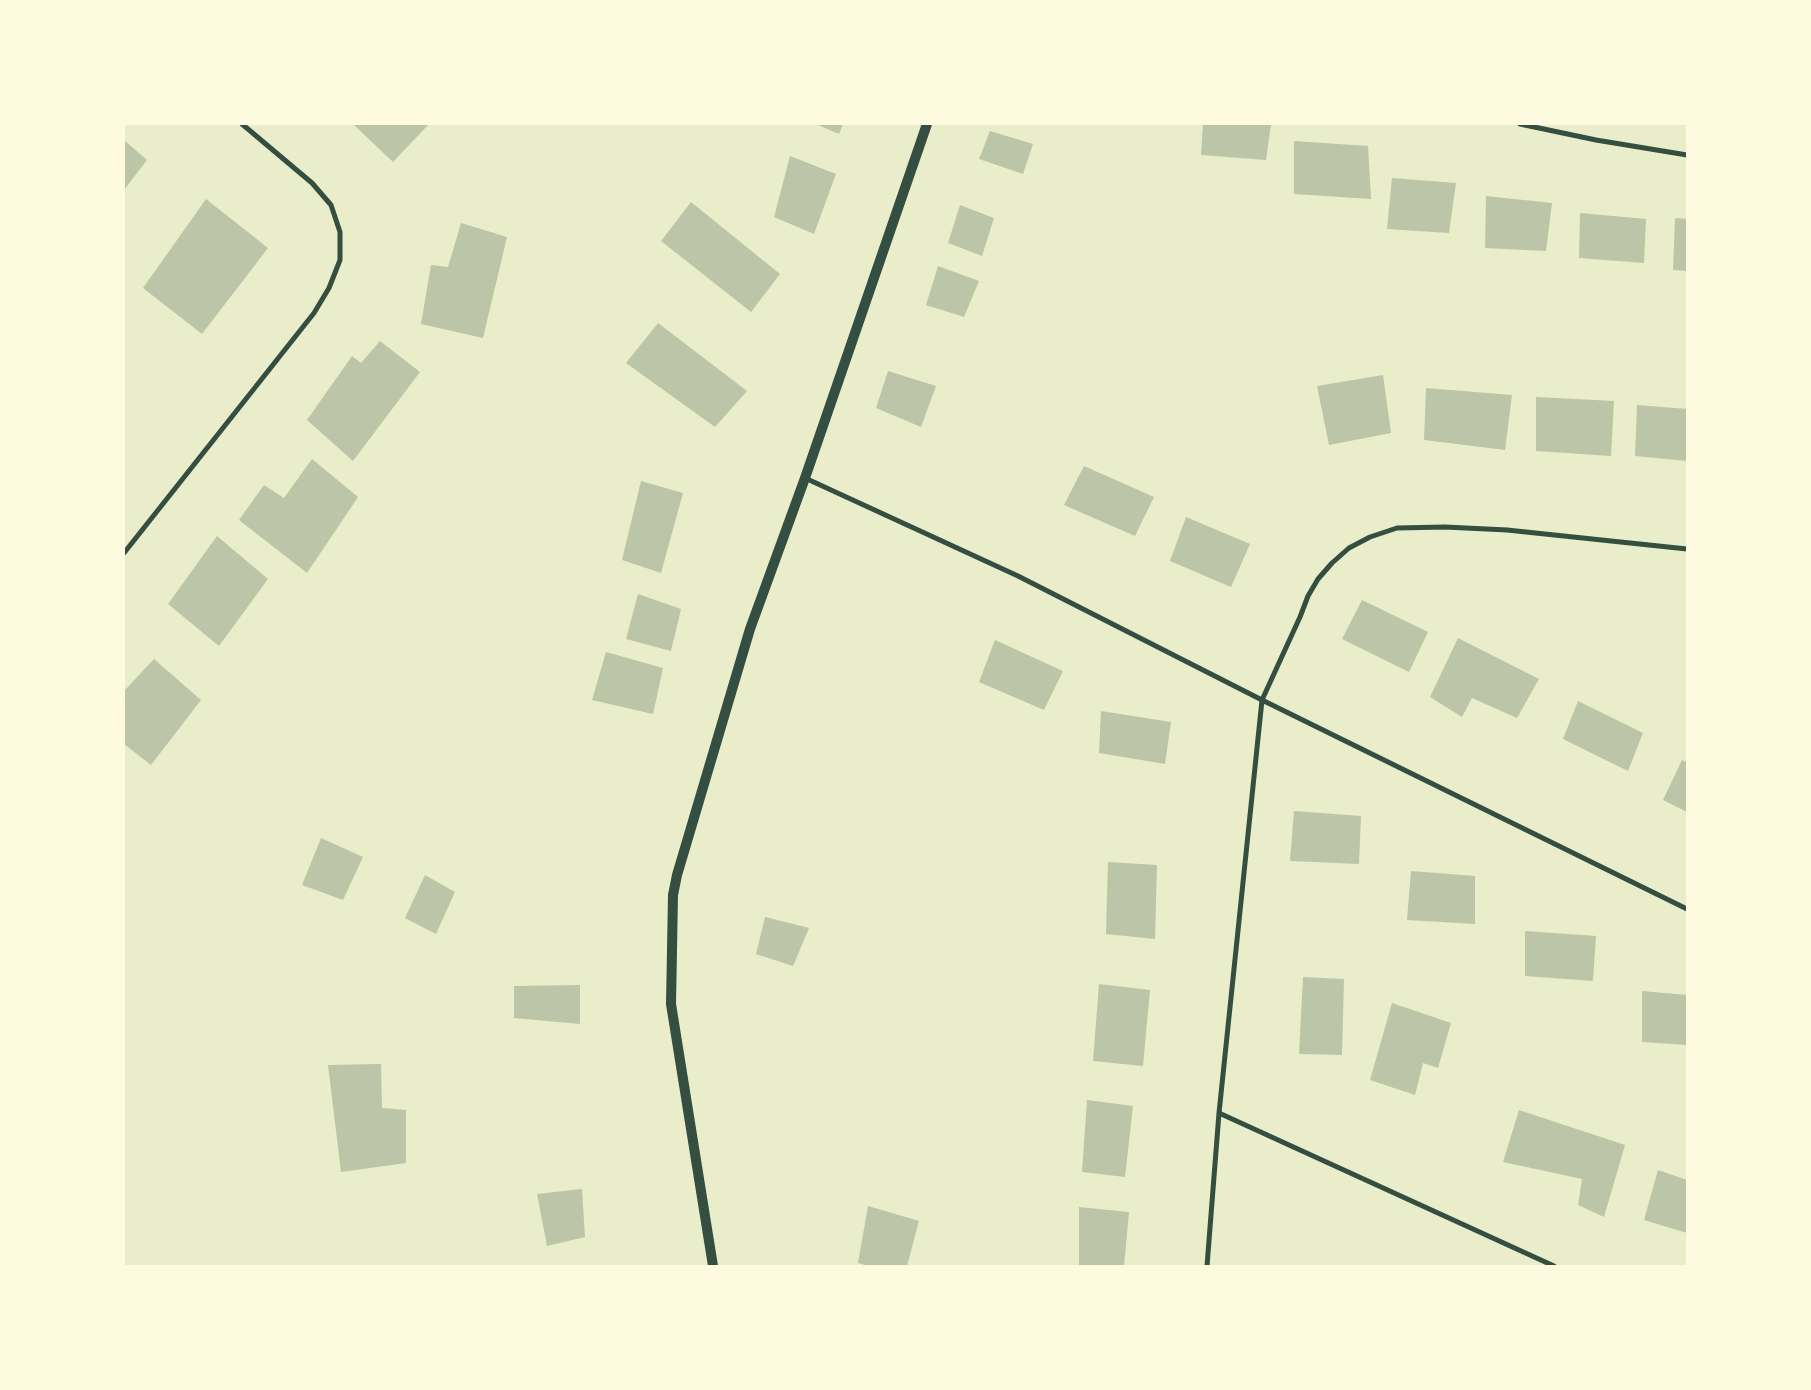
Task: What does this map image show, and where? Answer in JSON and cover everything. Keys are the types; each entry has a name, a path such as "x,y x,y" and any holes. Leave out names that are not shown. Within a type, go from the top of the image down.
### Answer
{"main road":[{"path":"713,1266 671,1004 673,894 750,629 805,478 927,124"}],"street":[{"path":"124,553 314,313 330,288 340,260 340,232 331,205 312,182 242,124"},
{"path":"1520,124 1596,140 1687,155"},
{"path":"805,478 1018,576 1262,700 1687,909"},
{"path":"1207,1266 1219,1113 1262,700 1308,596 1318,579 1349,548 1383,532 1397,528 1425,527 1507,530 1687,549"},
{"path":"1219,1113 1554,1266"}],"building":[{"path":"353,124 429,124 393,162"},
{"path":"816,124 843,124 839,134"},
{"path":"1203,124 1271,124 1266,160 1201,155"},
{"path":"990,131 1033,144 1023,174 979,159"},
{"path":"124,140 147,160 124,190"},
{"path":"1294,141 1368,146 1371,199 1294,194"},
{"path":"790,156 836,174 814,234 774,217"},
{"path":"1392,178 1456,183 1449,233 1387,229"},
{"path":"1486,196 1552,203 1546,251 1485,248"},
{"path":"206,199 268,248 202,334 143,288"},
{"path":"691,202 780,274 751,312 661,241"},
{"path":"960,205 994,218 982,256 948,243"},
{"path":"1580,213 1646,219 1644,263 1579,258"},
{"path":"1675,218 1687,219 1687,271 1673,270"},
{"path":"461,223 507,237 483,338 421,324 431,265 448,267"},
{"path":"938,266 979,281 964,317 926,305"},
{"path":"658,323 747,391 715,427 626,363"},
{"path":"380,341 420,372 353,461 307,420 352,356 361,363"},
{"path":"888,371 936,386 921,427 876,408"},
{"path":"1383,375 1391,433 1329,445 1317,386"},
{"path":"1426,388 1512,395 1505,450 1424,440"},
{"path":"1536,397 1614,401 1611,456 1536,451"},
{"path":"1637,405 1687,409 1687,461 1635,456"},
{"path":"312,459 358,497 307,573 239,520 264,485 284,498"},
{"path":"1084,466 1154,497 1135,536 1064,505"},
{"path":"641,481 683,493 661,573 622,560"},
{"path":"1186,517 1250,544 1231,587 1170,561"},
{"path":"217,536 268,579 219,646 168,604"},
{"path":"638,594 681,609 671,651 626,639"},
{"path":"1362,600 1428,632 1409,672 1342,639"},
{"path":"1458,638 1539,679 1517,718 1472,698 1462,717 1430,697"},
{"path":"995,640 1063,671 1044,710 979,682"},
{"path":"606,652 663,668 653,714 592,700"},
{"path":"154,659 201,700 151,765 124,744 124,689"},
{"path":"1578,701 1643,733 1628,771 1563,739"},
{"path":"1101,711 1171,722 1165,764 1099,753"},
{"path":"1682,760 1687,762 1687,812 1663,800"},
{"path":"1294,811 1361,816 1359,864 1290,861"},
{"path":"321,838 363,857 343,900 302,885"},
{"path":"1108,862 1157,865 1155,939 1106,934"},
{"path":"1411,871 1475,876 1475,924 1407,920"},
{"path":"425,875 455,892 436,934 405,918"},
{"path":"765,917 809,928 793,966 756,954"},
{"path":"1525,931 1596,936 1593,981 1525,976"},
{"path":"1303,977 1344,979 1342,1055 1299,1054"},
{"path":"1099,984 1150,990 1143,1066 1093,1061"},
{"path":"580,985 580,1024 514,1018 514,986"},
{"path":"1642,991 1687,995 1687,1045 1642,1042"},
{"path":"1392,1003 1451,1023 1438,1068 1423,1063 1415,1095 1370,1080"},
{"path":"381,1064 382,1108 406,1110 406,1163 341,1172 328,1065"},
{"path":"1087,1100 1133,1106 1125,1177 1082,1172"},
{"path":"1519,1110 1625,1145 1604,1217 1578,1205 1582,1179 1503,1162"},
{"path":"1658,1170 1687,1180 1687,1233 1644,1220"},
{"path":"582,1189 585,1237 547,1246 537,1194"},
{"path":"868,1206 919,1221 907,1266 869,1266 858,1263"},
{"path":"1079,1207 1129,1212 1124,1266 1079,1266"}]}
